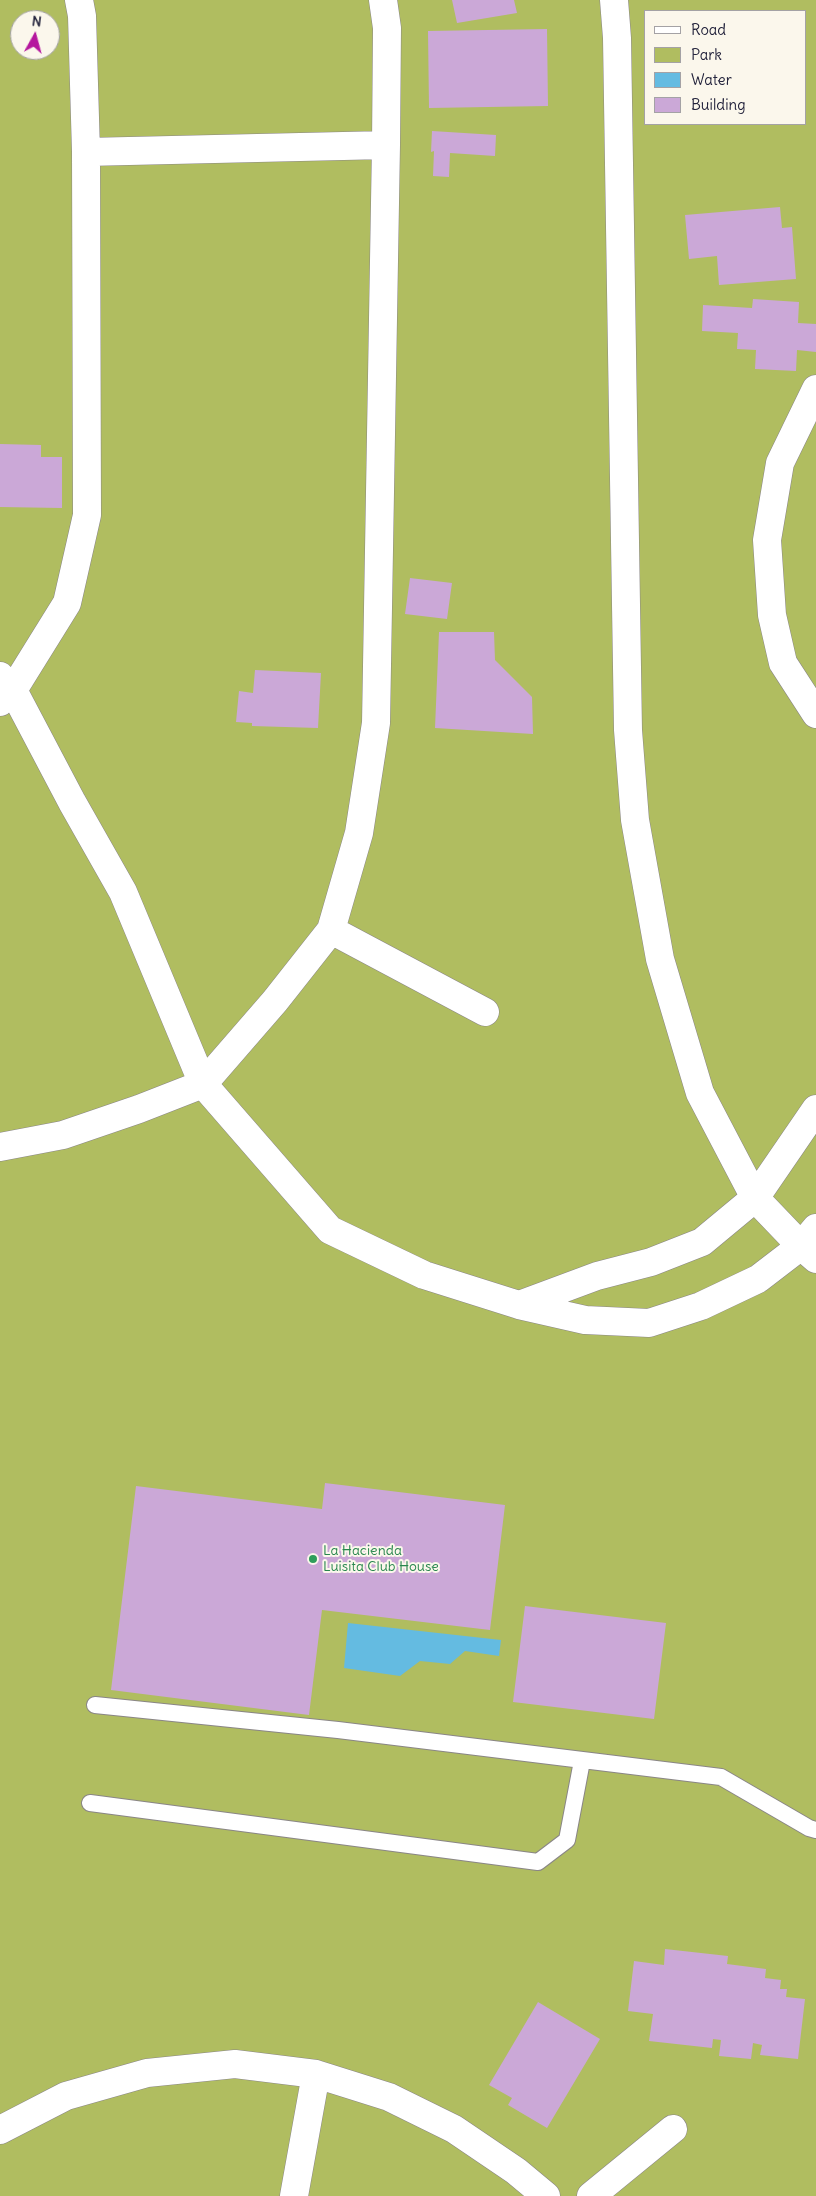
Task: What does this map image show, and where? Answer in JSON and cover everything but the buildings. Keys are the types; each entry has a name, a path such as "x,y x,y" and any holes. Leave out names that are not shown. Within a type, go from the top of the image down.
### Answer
{"street":[{"path":"78,0 82,16 86,152 87,515 67,604 4,689 72,802 123,892 203,1084 330,1230 424,1275 519,1305 585,1320 649,1323 701,1306 758,1279 811,1244 755,1198 700,1094 660,959 635,820 628,730 617,38 614,0"},
{"path":"0,1147 63,1135 139,1110 203,1084 274,1001 331,930 359,833 376,723 386,145 387,28 383,0"},
{"path":"86,152 386,145"},
{"path":"816,389 780,462 767,540 772,615 783,662 816,714"},
{"path":"331,930 485,1012"},
{"path":"519,1305 597,1276 651,1262 702,1242 755,1198 816,1109"},
{"path":"0,2130 66,2096 147,2073 235,2064 316,2074 389,2097 454,2129 516,2171 546,2196"},
{"path":"294,2196 316,2074"},
{"path":"591,2196 673,2129"}],"lane":[{"path":"95,1705 338,1730 720,1777 809,1828 816,1830"},
{"path":"90,1803 538,1862 567,1840 582,1761"}],"green space":[{"path":"0,0 816,0 816,2196 0,2196"}],"water":[{"path":"348,1623 501,1640 499,1656 465,1651 450,1664 420,1661 400,1676 344,1668"}],"place":[{"name":"La Hacienda Luisita Club House","path":"313,1559"}]}
